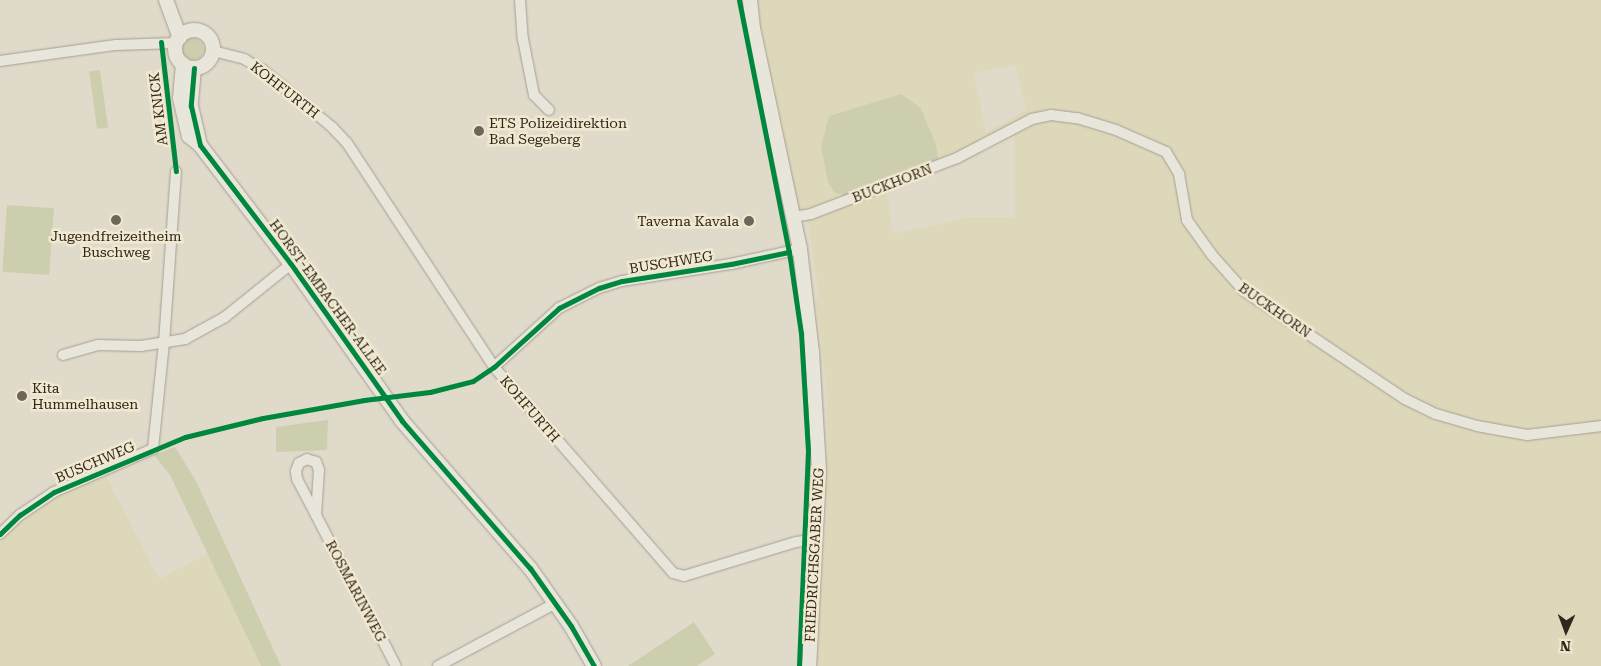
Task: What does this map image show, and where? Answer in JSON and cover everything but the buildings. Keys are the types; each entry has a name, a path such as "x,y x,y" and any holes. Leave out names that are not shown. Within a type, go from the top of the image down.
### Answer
{"street":[{"path":"520,0 523,39 534,95 549,110"},
{"name":"FRIEDRICHSGABER WEG","path":"750,0 753,28 800,249 809,316 819,471 809,666"},
{"path":"0,61 182,37 198,31 208,36 213,51 206,65 188,66 176,55 182,37 180,15 168,3"},
{"name":"KOHFURTH","path":"213,51 244,59 263,70 332,126 347,143 494,367 673,573 684,576 796,542 817,539"},
{"name":"HORST-EMBACHER-ALLEE","path":"188,66 180,98 184,122 189,136 200,145 291,264 402,421 516,551 556,603 594,666"},
{"name":"BUCKHORN","path":"793,217 811,214 957,158 1032,119 1051,115 1077,118 1116,130 1166,152 1179,174 1187,220 1212,255 1244,291 1405,399 1436,414 1469,424 1527,435 1601,426"},
{"path":"164,343 176,171"},
{"name":"BUSCHWEG","path":"494,367 559,308 599,288 622,282 731,264 800,249"},
{"path":"63,355 98,345 140,346 185,339 211,326 291,264"},
{"name":"BUSCHWEG","path":"0,534 20,515 54,492 153,449 164,343"},
{"name":"ROSMARINWEG","path":"316,516 319,470 316,462 307,459 299,463 296,471 297,480 316,516 396,666"},
{"path":"438,666 556,603"}],"shaded area":[{"path":"759,0 1601,0 1601,666 816,666 826,523 827,393 815,298 819,297 808,224 797,203 759,14","holes":["1015,65 1026,110 986,133 974,73","1014,132 1015,217 969,217 893,234 887,190 959,165"]},
{"path":"106,476 159,579 209,553 261,666 0,666 0,540 23,519 57,496"}],"green space":[{"path":"189,38 197,38 204,45 204,53 197,60 189,60 182,53 182,45"},
{"path":"100,70 108,127 97,129 89,72"},
{"path":"901,94 920,107 936,144 938,160 847,196 835,193 828,182 821,146 829,116"},
{"path":"7,205 54,208 49,275 2,272"},
{"path":"328,420 327,450 276,452 276,427"},
{"path":"175,447 196,481 281,666 261,666 170,475 154,455"},
{"path":"694,622 715,654 697,666 628,666"}],"cycle path":[{"path":"739,0 789,252 801,333 808,450 799,666"},
{"name":"AM KNICK","path":"161,42 176,171"},
{"path":"194,68 191,106 200,145 291,264 402,421 530,568 571,626 594,666"},
{"path":"0,534 20,515 54,492 185,437 263,418 364,400 430,392 473,381 494,367 559,308 599,288 622,281 731,264 789,252"}],"place":[{"name":"ETS Polizeidirektion Bad Segeberg","path":"479,131"},
{"name":"Jugendfreizeitheim Buschweg","path":"116,220"},
{"name":"Taverna Kavala","path":"749,221"},
{"name":"Kita Hummelhausen","path":"22,396"}]}
